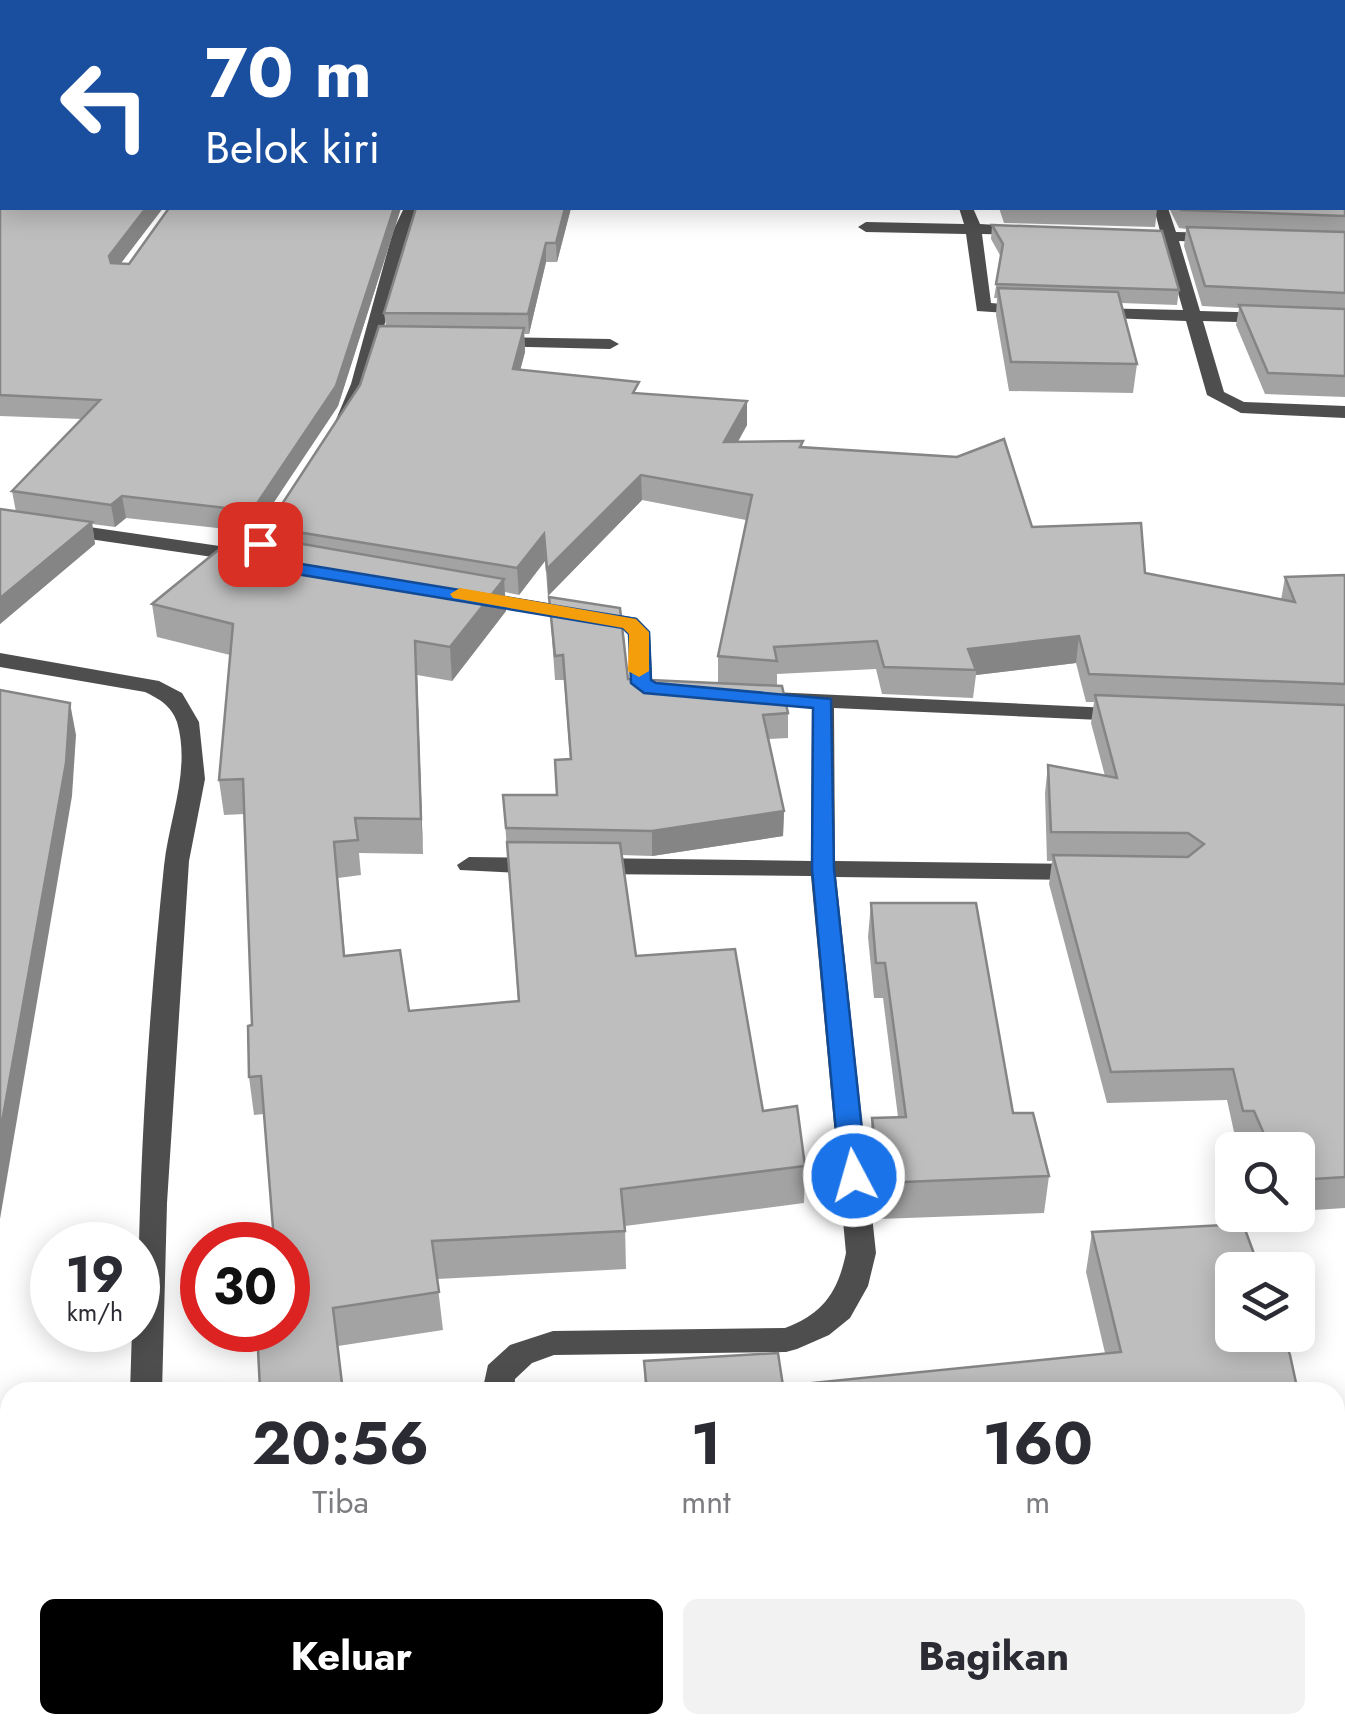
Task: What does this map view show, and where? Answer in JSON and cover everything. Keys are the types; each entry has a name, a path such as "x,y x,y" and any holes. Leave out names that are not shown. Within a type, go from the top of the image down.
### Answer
{"street":[{"path":"330,444 381,341 411,210"},
{"path":"967,210 973,228 983,308 1057,312"},
{"path":"1162,210 1220,399 1250,408 1345,412"},
{"path":"866,227 1052,232"},
{"path":"1111,234 1248,239"},
{"path":"1076,312 1288,319"},
{"path":"470,342 610,344"},
{"path":"0,520 260,555"},
{"path":"439,591 629,624 639,632 641,683 687,692"},
{"path":"0,660 150,686 174,698 188,722 193,779 176,861 152,1203 146,1382"},
{"path":"726,696 1152,715"},
{"path":"499,1382 500,1374 521,1354 553,1343 786,1340 818,1330 856,1292 861,1254 823,869 824,703"},
{"path":"469,865 1108,873"}],"building":[{"path":"0,210 144,210 109,256 111,263 129,264 168,210 393,210 336,386 252,511 122,496 111,505 12,491 100,400 0,395"},
{"path":"415,210 564,210 556,243 546,243 528,314 384,313"},
{"path":"1181,210 1345,210 1345,216"},
{"path":"992,225 1162,231 1179,290 996,284 1003,244"},
{"path":"1187,227 1345,232 1345,293 1205,286"},
{"path":"998,288 1118,292 1137,364 1011,362"},
{"path":"1239,305 1345,309 1345,376 1268,373"},
{"path":"379,326 524,328 513,369 639,382 633,393 747,401 724,442 803,441 800,447 957,457 1004,439 1032,527 1141,523 1145,573 1295,602 1285,577 1344,575 1345,684 1089,674 1079,636 968,649 976,670 884,667 877,641 774,647 777,661 718,656 752,495 641,475 547,569 544,534 517,568 267,527 360,385"},
{"path":"0,509 92,522 0,598"},
{"path":"239,533 504,579 450,647 415,641 421,819 355,818 358,840 334,842 344,956 400,950 409,1011 519,1001 507,842 620,843 636,956 735,949 763,1111 797,1106 805,1166 621,1189 625,1231 432,1241 439,1292 333,1308 342,1382 260,1382 258,1352 310,1352 310,1222 273,1222 261,1076 249,1077 248,1026 252,1025 243,779 219,780 233,624 152,604"},
{"path":"549,597 620,608 628,679 782,686 788,713 763,715 784,811 652,831 506,828 503,795 557,795 555,760 571,759 563,655 555,656"},
{"path":"0,690 70,703 66,763 0,1133"},
{"path":"1095,695 1345,705 1345,1177 1315,1179 1315,1132 1263,1132 1254,1111 1243,1111 1233,1069 1111,1072 1053,855 1188,857 1204,844 1188,833 1051,832 1048,765 1117,778"},
{"path":"871,903 976,903 1013,1113 1033,1113 1049,1176 880,1183 872,1118 906,1117 885,963 876,963"},
{"path":"1215,1225 1215,1232 1246,1232 1253,1252 1215,1252 1215,1352 1289,1352 1296,1382 823,1382 1121,1352 1092,1232"},
{"path":"778,1353 782,1382 646,1382 644,1361"}],"slow traffic":[{"path":"460,594 629,624 639,632 639,671"}],"route":[{"path":"260,544 254,557 266,564 612,618 629,624 639,632 641,683 652,688 824,703 823,869 854,1176"}]}
